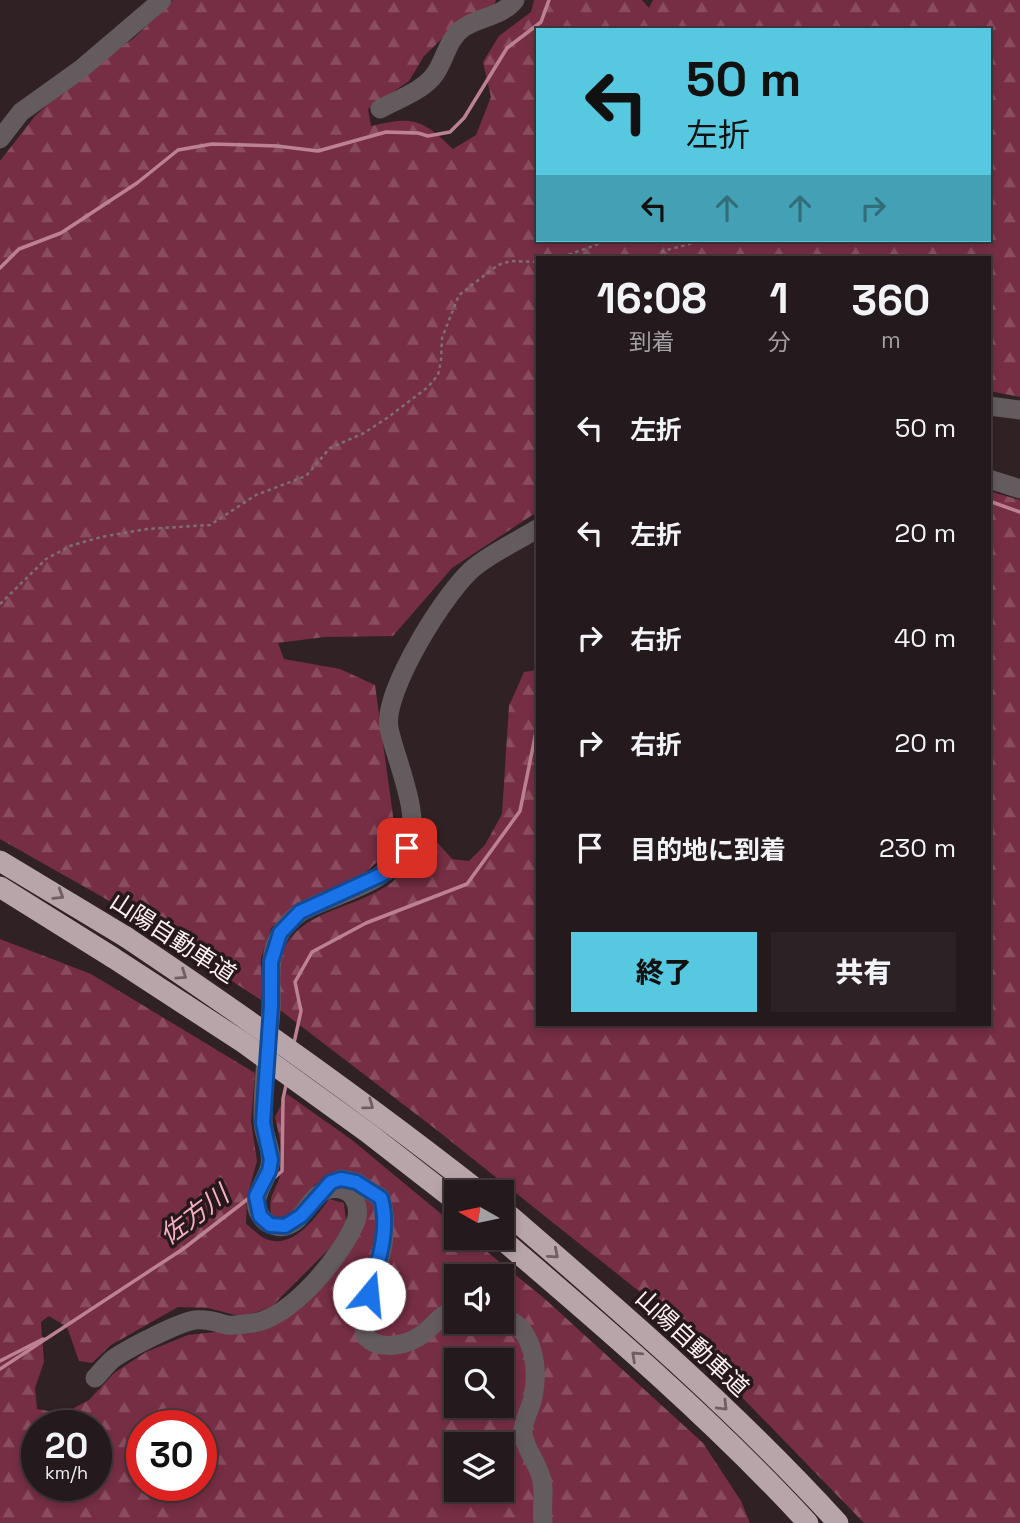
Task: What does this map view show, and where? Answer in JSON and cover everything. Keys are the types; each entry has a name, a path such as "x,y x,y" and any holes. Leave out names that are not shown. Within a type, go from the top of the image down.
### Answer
{"highway":[{"name":"山陽自動車道","path":"0,861 125,937 243,1016 376,1111 465,1180"},
{"name":"山陽自動車道","path":"0,887 244,1043 444,1192"},
{"name":"山陽自動車道","path":"514,1219 616,1307 714,1398 838,1523"},
{"name":"山陽自動車道","path":"514,1250 599,1323 701,1417 808,1523"}],"street":[{"path":"0,139 21,112 81,69 162,0"},
{"path":"380,109 423,86 435,75 449,41 460,30 501,11 515,0"},
{"path":"991,406 1020,410"},
{"path":"991,480 1020,489"},
{"path":"444,1315 422,1335 406,1343 381,1346 366,1337 362,1326 363,1312 381,1255 385,1214 381,1198 356,1182 341,1179 331,1182 301,1216 285,1226 270,1225 260,1216 256,1196 269,1171 271,1160 263,1123 271,1006 271,962 280,933 300,912 383,874 407,848 412,829 406,792 388,725 391,706 409,662 443,601 475,566 536,530"},
{"path":"95,1378 114,1359 192,1320 211,1320 231,1325 258,1322 282,1313 336,1259 358,1218 353,1195 348,1191 330,1189 319,1194"},
{"path":"514,1323 526,1335 536,1383 523,1434 542,1476 542,1523"}],"path":[{"path":"565,256 604,242"},
{"path":"657,256 663,251 697,242"},
{"path":"0,604 46,559 71,546 101,537 147,529 210,525 256,495 306,476 330,448 364,433 428,387 438,375 442,361 442,338 459,295 498,265 511,261 536,262"}],"green space":[{"path":"173,0 496,0 493,8 456,25 424,56 409,81 368,109 371,126 397,121 416,122 433,131 453,149 476,135 491,97 483,62 499,36 531,12 534,0 642,0 649,8 653,0 1020,0 1020,397 991,391 991,256 536,256 536,513 452,568 393,636 324,637 278,643 284,659 340,669 375,685 393,816 391,849 364,874 297,903 271,928 261,958 261,1000 106,899 0,839 0,161 35,116 79,75 134,38"},
{"path":"991,492 1020,500 1020,1523 864,1523 640,1292 514,1192 514,1180 499,1180 280,1010 278,971 283,950 293,935 307,923 376,892 397,878 408,860 417,835 430,834 452,859 469,861 485,845 502,814 509,706 524,672 536,670 536,1026 991,1026"},
{"path":"0,939 91,974 255,1073 251,1121 257,1161 247,1197 246,1224 257,1233 274,1241 293,1237 310,1223 329,1199 344,1203 346,1221 332,1246 271,1307 243,1317 208,1308 178,1307 111,1345 92,1363 79,1361 67,1327 49,1316 41,1322 44,1362 35,1388 37,1409 42,1410 21,1410 21,1501 112,1501 112,1410 70,1410 89,1400 114,1373 146,1352 188,1335 224,1331 252,1333 288,1316 363,1213 331,1180 315,1184 295,1211 284,1218 271,1215 272,1196 282,1165 275,1117 287,1094 352,1140 444,1216 444,1250 485,1250 502,1264 444,1264 444,1334 514,1334 514,1274 703,1443 741,1501 750,1523 0,1523"}],"waterway":[{"path":"0,268 19,249 61,233 137,183 178,150 212,144 277,146 318,151 386,132 428,136 450,132 464,118 507,48 541,22 549,0"},
{"name":"佐方川","path":"991,502 1020,512"},
{"name":"佐方川","path":"294,1043 301,1011 295,982 312,952 366,923 467,884 520,811 536,732"},
{"name":"佐方川","path":"274,1178 282,1171 283,1099 286,1085"},
{"name":"佐方川","path":"0,1369 183,1249 249,1198"},
{"path":"0,1361 43,1339"}],"route":[{"path":"369,1294 381,1255 385,1214 381,1198 356,1182 341,1179 331,1182 301,1216 285,1226 270,1225 260,1216 256,1196 269,1171 271,1160 263,1123 271,1006 271,962 280,933 300,912 345,894 383,874 407,848"}]}
